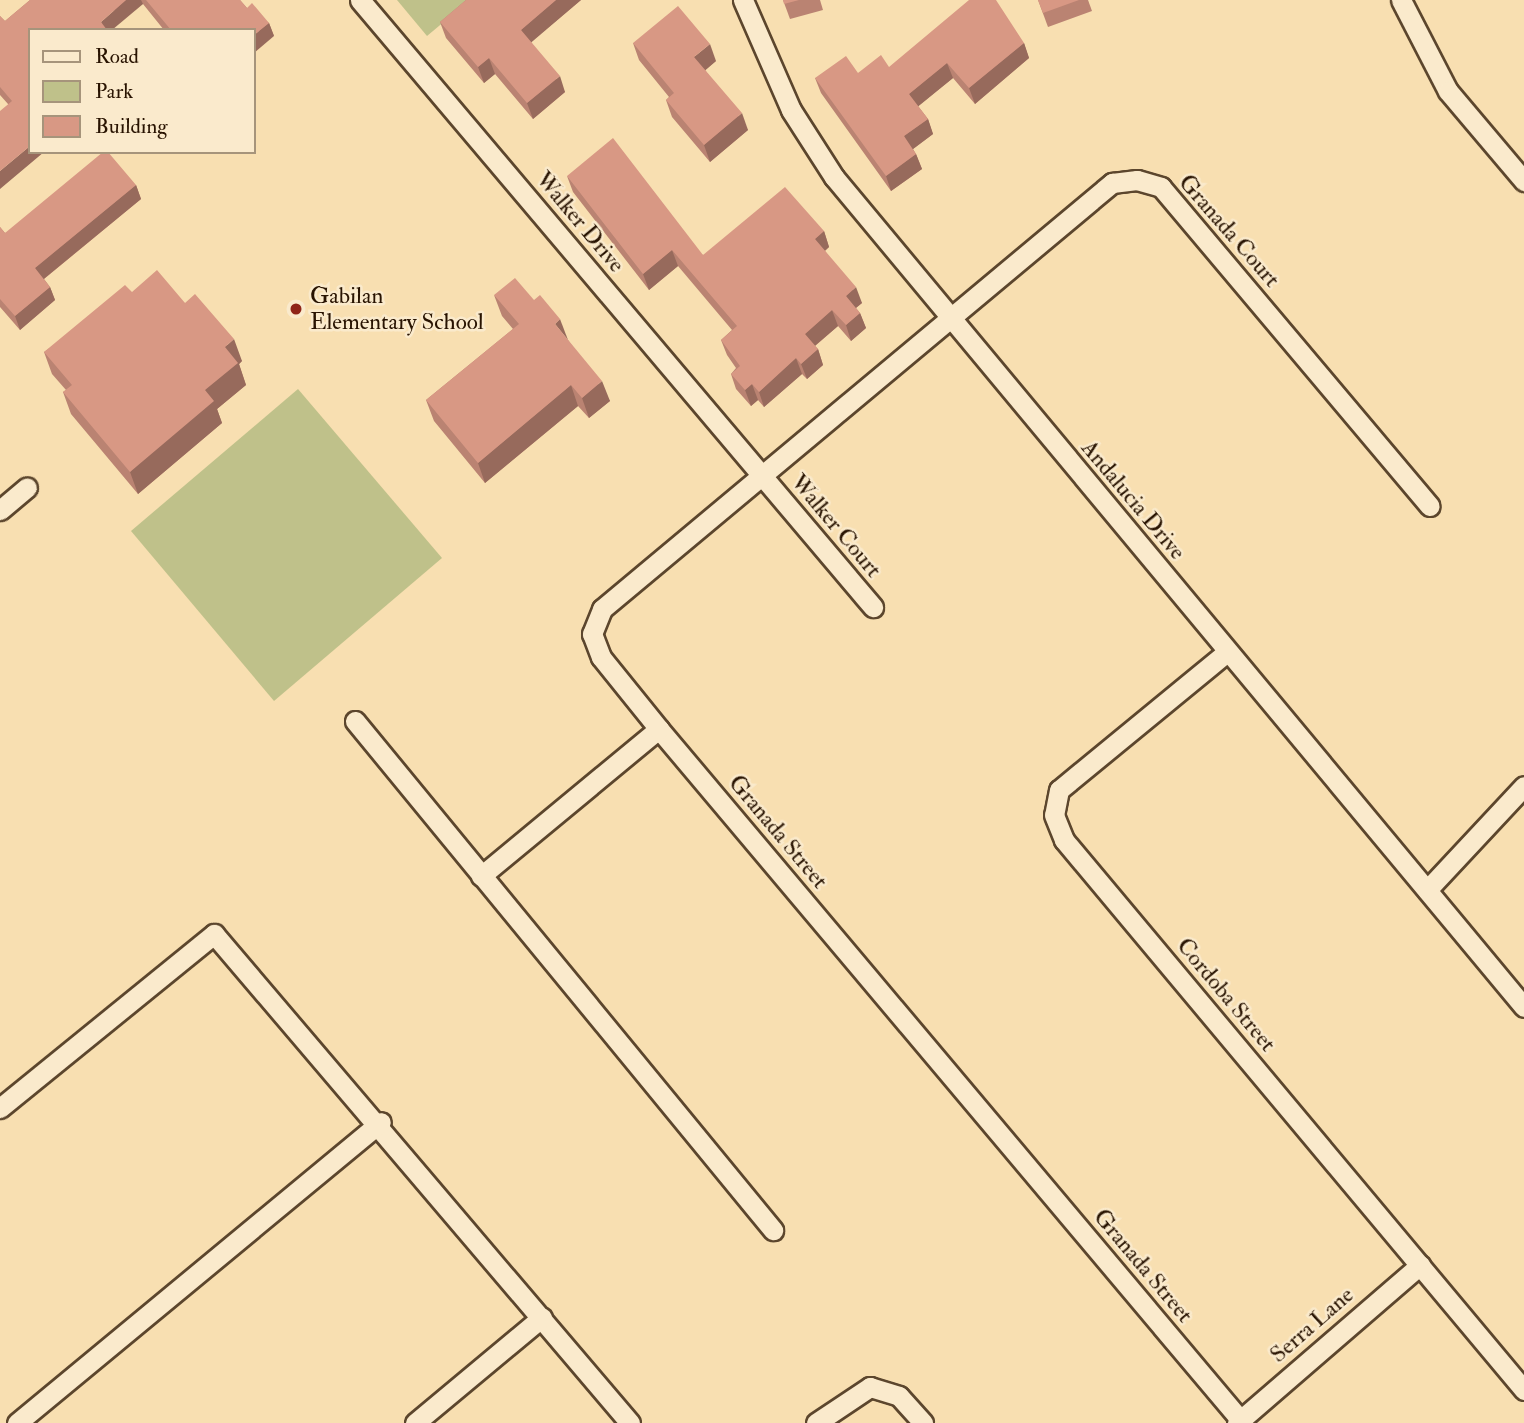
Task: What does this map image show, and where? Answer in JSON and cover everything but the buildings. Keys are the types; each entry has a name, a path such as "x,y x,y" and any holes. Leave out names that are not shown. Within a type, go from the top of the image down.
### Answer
{"street":[{"name":"Walker Drive","path":"360,0 762,476"},
{"name":"Andalucia Drive","path":"743,0 811,142 950,319 1524,1007"},
{"path":"1401,0 1448,91 1524,181"},
{"name":"Granada Court","path":"950,319 1112,183 1137,180 1161,187 1430,506"},
{"name":"Granada Street","path":"950,319 602,609 592,634 601,657 659,729 1240,1422"},
{"name":"Walker Court","path":"762,476 873,607"},
{"path":"0,510 27,487"},
{"name":"Cordoba Street","path":"1227,652 1059,790 1054,815 1064,840 1524,1390"},
{"path":"355,721 773,1230"},
{"path":"481,876 659,729"},
{"path":"1427,890 1524,786"},
{"path":"0,1108 214,934 381,1122 630,1423"},
{"path":"17,1423 381,1122"},
{"name":"Serra Lane","path":"1240,1422 1420,1265"},
{"path":"415,1423 542,1317"},
{"path":"816,1423 870,1387 899,1396 923,1423"}],"green space":[{"path":"397,0 470,0 427,36"},
{"path":"298,389 442,558 274,701 131,531"}],"place":[{"name":"Gabilan Elementary School","path":"296,309"}]}
